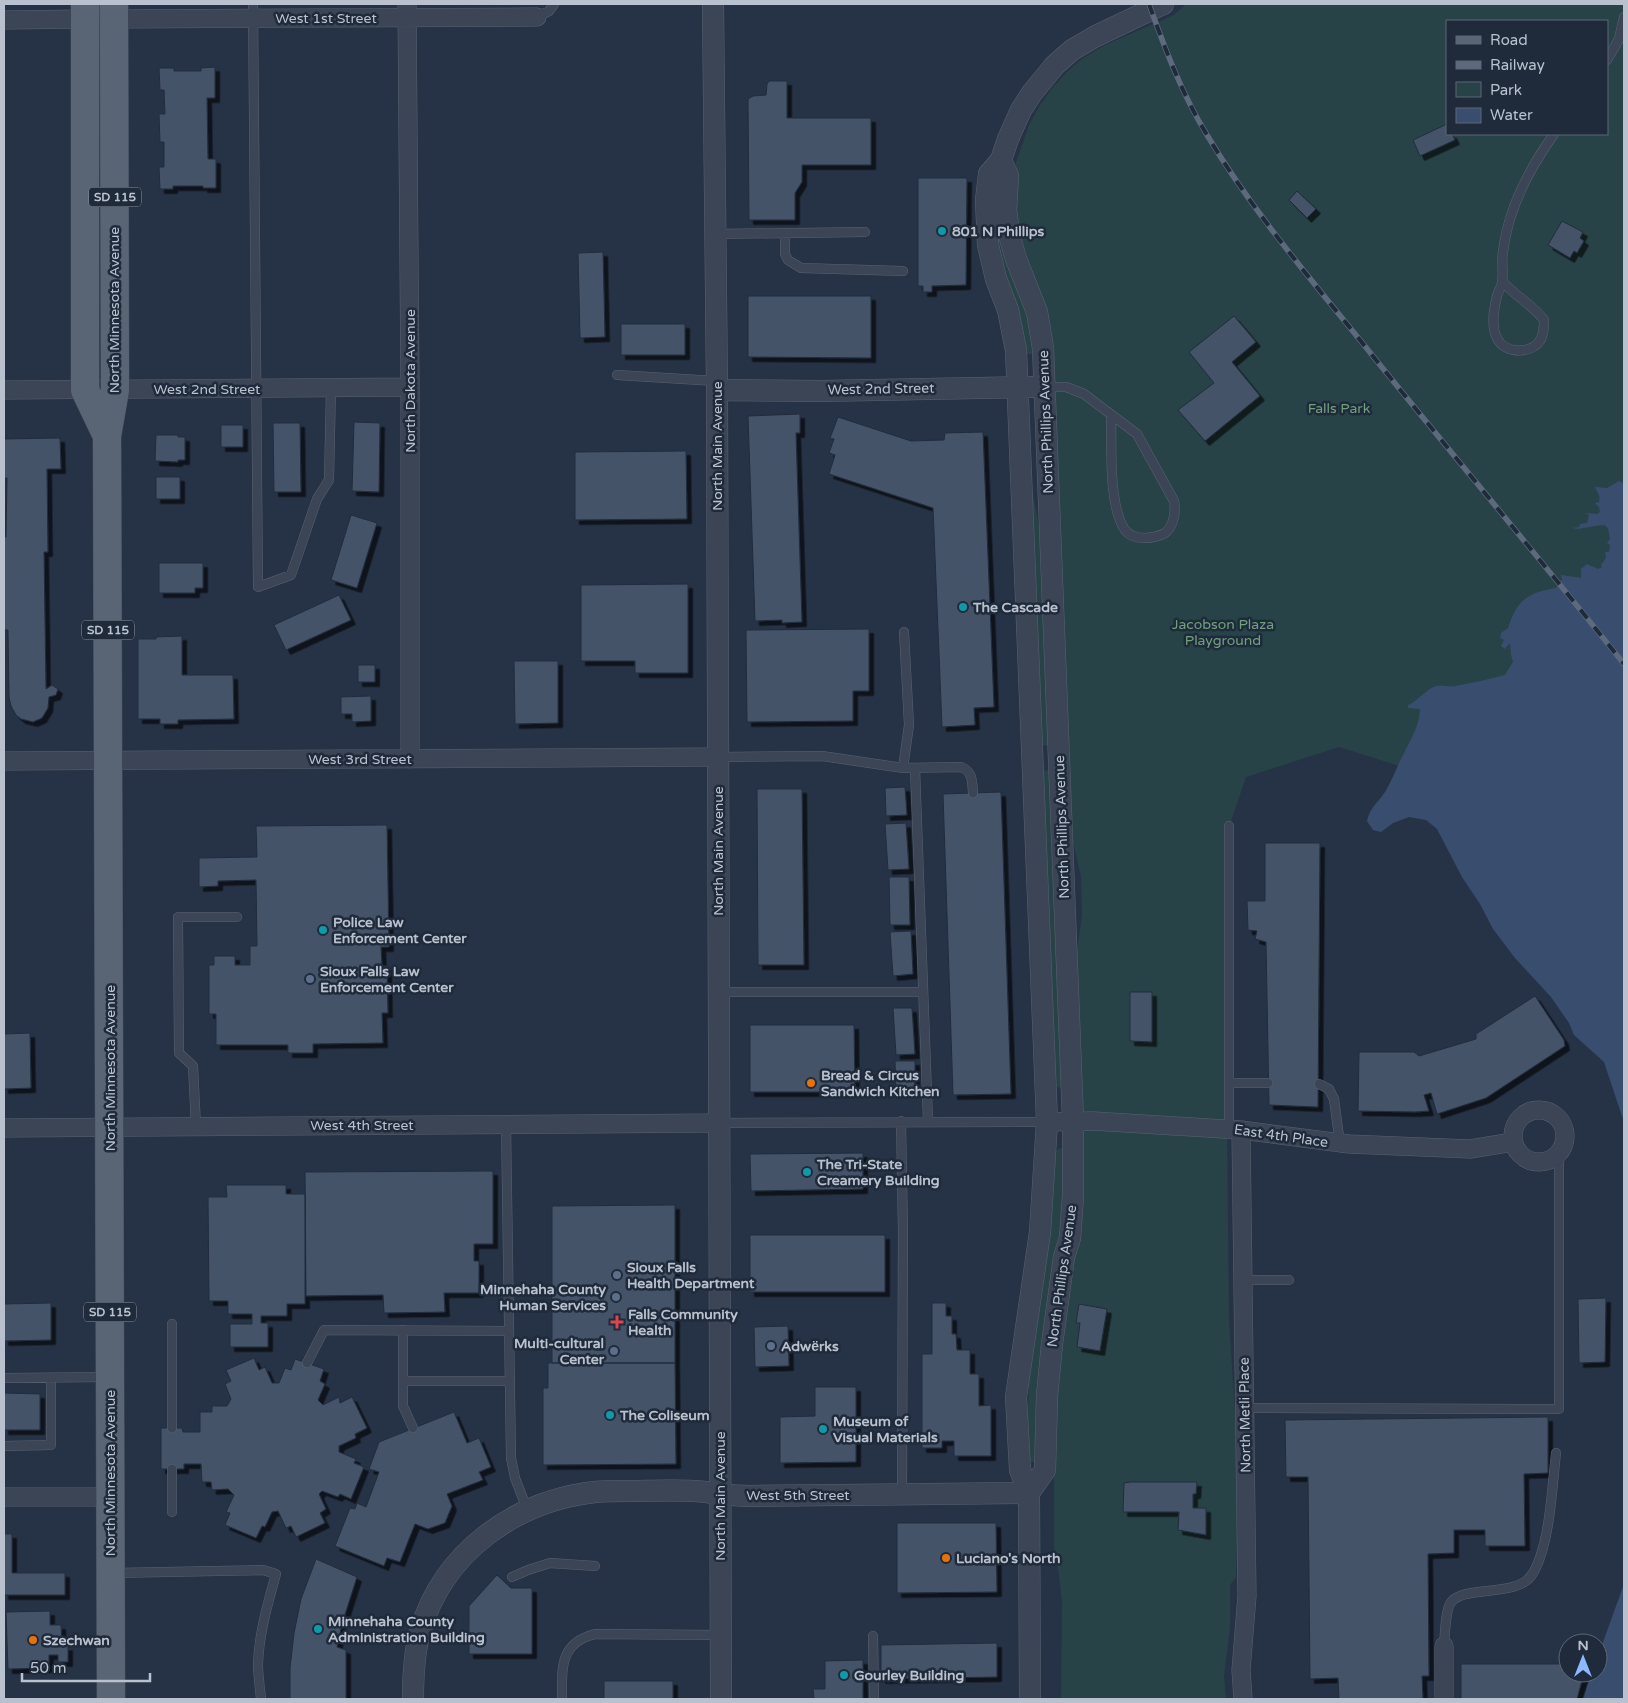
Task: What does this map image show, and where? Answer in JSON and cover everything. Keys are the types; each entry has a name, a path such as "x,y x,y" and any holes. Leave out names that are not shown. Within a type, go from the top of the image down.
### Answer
{"main road":[{"name":"North Minnesota Avenue","path":"111,1699 107,436 115,390 114,11"},
{"name":"North Minnesota Avenue","path":"85,12 85,390 107,436"}],"street":[{"name":"North Main Avenue","path":"713,4 717,385 721,1699"},
{"name":"North Phillips Avenue","path":"1030,1699 1029,1493 1020,1470 1016,1397 1040,1232 1048,1122 1018,387 1013,331 1008,310 993,268 986,234 986,200 989,174 1001,160 1021,110 1055,65 1072,50 1096,36 1163,4"},
{"name":"West 1st Street","path":"114,11 407,11 538,17"},
{"name":"North Dakota Avenue","path":"407,11 410,759"},
{"path":"4,20 85,12"},
{"name":"North Phillips Avenue","path":"1001,160 1008,176 1006,210 1010,238 1016,259 1035,306 1041,329 1045,387 1073,1121 1073,1204 1070,1238 1064,1257 1052,1344 1047,1396 1045,1470 1029,1493"},
{"name":"West 2nd Street","path":"717,385 822,391 1045,387"},
{"name":"West 2nd Street","path":"4,390 410,387"},
{"name":"West 3rd Street","path":"4,761 717,757"},
{"path":"1537,1110 1555,1114 1565,1129 1566,1138 1564,1147 1559,1154 1544,1163 1536,1163 1521,1156 1513,1142 1513,1133 1521,1117 1528,1112 1537,1110"},
{"name":"East 4th Place","path":"1048,1122 1093,1121 1235,1129 1340,1144 1470,1149 1513,1142"},
{"name":"West 4th Street","path":"4,1128 719,1123"},
{"name":"North Metli Place","path":"1235,1129 1244,1280 1247,1596 1240,1670 1243,1699"},
{"name":"West 5th Street","path":"413,1699 415,1656 420,1633 428,1610 449,1573 464,1554 488,1533 527,1509 544,1502 595,1492 672,1490 746,1496 1029,1493"},
{"path":"4,1497 110,1497"},
{"path":"1444,1646 1444,1699"}],"lane":[{"path":"538,17 549,11 554,4"},
{"path":"253,11 258,587 291,575 318,499 329,480 331,388"},
{"path":"1608,58 1619,39 1624,17"},
{"path":"1502,282 1533,308 1544,320 1542,338 1537,345 1527,350 1518,351 1507,348 1496,337 1494,321 1497,296 1502,282 1502,252 1515,200 1528,175 1553,135"},
{"path":"716,234 865,232"},
{"path":"785,233 788,260 801,268 903,271"},
{"path":"617,375 717,385"},
{"path":"1045,387 1066,387 1084,394 1137,434 1174,501 1173,520 1165,532 1147,538 1132,536 1126,531 1118,516 1113,485 1112,416"},
{"path":"903,768 909,725 904,632"},
{"path":"717,757 822,756 903,768 961,767 968,770 972,777 973,793"},
{"path":"915,768 928,1121"},
{"path":"1229,826 1229,1082 1235,1129"},
{"path":"196,1126 193,1066 179,1052 178,917 237,917"},
{"path":"719,992 923,992"},
{"path":"1229,1082 1268,1083"},
{"path":"1318,1084 1329,1089 1334,1099 1340,1144"},
{"path":"901,1121 903,1233 902,1494"},
{"path":"719,1123 1048,1122"},
{"path":"506,1124 511,1458 515,1478 527,1509"},
{"path":"1245,1408 1559,1408 1559,1154"},
{"path":"1244,1280 1289,1280"},
{"path":"172,1324 172,1428"},
{"path":"307,1363 324,1330 509,1331"},
{"path":"403,1330 403,1406 413,1428"},
{"path":"4,1378 110,1377"},
{"path":"4,1446 51,1445 51,1378"},
{"path":"403,1381 510,1381"},
{"path":"1444,1646 1451,1602 1461,1595 1520,1586 1533,1575 1545,1544 1556,1453"},
{"path":"172,1469 172,1512"},
{"path":"512,1578 528,1570 550,1563 595,1566"},
{"path":"110,1573 263,1570 276,1574 263,1625 259,1657 261,1699"},
{"path":"562,1699 562,1672 566,1654 574,1644 585,1637 595,1634 721,1635"},
{"path":"873,1636 874,1699"}],"green space":[{"name":"Falls Park","path":"1186,4 1624,4 1624,942 1425,774 1339,747 1246,777 1227,833 1226,1020 1229,1321 1236,1429 1238,1502 1236,1578 1230,1585 1230,1628 1224,1676 1226,1699 1061,1699 1062,1602 1058,1568 1054,1560 1054,1474 1075,963 1082,916 1081,877 1070,828 1051,372 1015,222 1014,180 1016,163 1029,125 1040,105 1067,72 1082,59 1105,45 1174,15"},
{"path":"998,217 1028,308 1033,354 1025,352 996,250"},
{"path":"1031,483 1044,553 1051,745 1039,746"},
{"path":"1052,770 1064,1087 1060,1088 1054,1085 1040,771"},
{"path":"1063,1148 1066,1182 1037,1462 1030,1462 1027,1455 1029,1379 1055,1151"}],"water":[{"path":"1619,481 1624,484 1624,1122 1604,1062 1574,1035 1569,1023 1551,997 1515,958 1493,929 1480,904 1462,877 1437,829 1426,820 1409,817 1393,823 1381,832 1373,830 1367,821 1372,809 1388,787 1417,727 1420,709 1408,708 1408,705 1436,686 1456,686 1505,675 1513,662 1510,643 1505,649 1501,646 1504,640 1500,638 1501,633 1508,628 1519,604 1530,595 1556,588 1562,579 1561,575 1581,578 1581,569 1587,564 1598,569 1602,567 1601,565 1606,558 1605,552 1609,552 1610,545 1607,543 1610,539 1608,528 1603,524 1603,526 1572,528 1587,523 1589,515 1584,513 1597,514 1600,512 1599,507 1595,503 1599,502 1600,497 1595,487 1607,488"},
{"path":"1624,1584 1624,1699 1582,1699 1588,1683 1608,1683 1608,1633 1606,1633"}],"building":[{"path":"215,67 215,98 207,98 208,159 216,159 216,188 173,186 173,189 160,189 159,167 164,167 164,142 160,142 159,114 165,114 164,90 160,90 159,68 174,68 174,71 201,71 201,68"},
{"path":"769,81 787,81 787,118 871,118 871,165 802,165 802,182 795,193 795,220 749,220 748,99 753,96 766,95"},
{"path":"1446,124 1446,135 1452,135 1455,140 1420,156 1413,140"},
{"name":"801 N Phillips","path":"918,178 967,178 966,285 932,286 932,292 923,292 923,286 918,286"},
{"path":"1297,191 1316,209 1307,218 1289,200"},
{"path":"1562,221 1583,232 1580,238 1584,241 1577,253 1574,251 1570,258 1548,245"},
{"path":"603,252 605,337 580,338 578,253"},
{"path":"748,296 871,296 871,358 748,357"},
{"path":"1234,316 1256,342 1232,362 1260,396 1205,441 1178,410 1214,383 1189,352"},
{"path":"621,324 685,324 685,355 621,355"},
{"path":"800,414 800,433 796,433 802,622 782,623 782,620 755,621 748,416"},
{"name":"The Cascade","path":"838,417 911,441 944,440 945,433 983,432 994,707 974,708 975,725 942,727 933,508 829,474 835,455 829,453 834,439 830,438"},
{"path":"354,422 380,423 379,492 352,491"},
{"path":"273,423 300,423 301,492 274,492"},
{"path":"221,425 243,425 243,447 221,447"},
{"path":"156,435 178,435 178,437 185,437 185,460 178,460 178,462 155,461"},
{"path":"60,438 61,469 47,469 48,552 44,552 46,689 52,685 58,689 56,695 49,697 48,708 42,718 33,722 21,719 16,715 9,697 8,630 4,630 4,537 6,537 7,478 4,478 4,439"},
{"path":"686,451 687,519 575,520 575,452"},
{"path":"156,477 180,477 180,499 156,499"},
{"path":"351,515 377,523 357,588 331,580"},
{"path":"159,563 203,563 203,588 195,588 195,593 159,593"},
{"path":"688,584 688,673 635,673 635,661 581,661 581,585"},
{"path":"339,595 351,620 286,650 274,625"},
{"path":"869,629 869,691 853,691 853,721 747,722 746,630"},
{"path":"182,636 182,675 233,675 234,719 178,720 178,724 160,724 160,719 138,719 138,639"},
{"path":"514,661 558,661 558,723 515,724"},
{"path":"358,665 375,665 375,682 358,682"},
{"path":"371,696 371,721 352,722 352,714 341,714 341,697"},
{"path":"905,787 907,815 886,816 885,788"},
{"path":"757,789 802,789 804,965 758,965"},
{"path":"1001,792 1011,1094 953,1095 943,794"},
{"path":"906,823 909,869 888,870 885,824"},
{"name":"Police Law Enforcement Center","path":"387,825 389,947 381,947 382,966 387,966 388,1013 382,1013 383,1043 313,1044 313,1053 288,1053 288,1045 216,1045 216,1014 209,1014 209,965 214,965 214,956 235,956 235,965 250,965 250,946 257,946 256,880 218,881 218,886 199,887 199,858 257,857 256,826"},
{"path":"1265,843 1320,843 1318,1107 1269,1105 1266,942 1255,939 1257,931 1248,930 1247,901 1265,901"},
{"path":"889,877 909,877 910,925 890,925"},
{"path":"911,931 913,974 893,976 890,932"},
{"path":"1130,992 1152,992 1152,1042 1130,1041"},
{"path":"1535,996 1564,1040 1565,1046 1486,1098 1437,1114 1431,1093 1424,1095 1429,1111 1358,1111 1359,1052 1414,1052 1419,1056 1476,1039 1476,1034"},
{"path":"893,1008 912,1008 915,1054 896,1055"},
{"path":"750,1025 854,1025 855,1092 750,1092"},
{"path":"30,1033 31,1088 4,1089 4,1034"},
{"path":"895,1061 915,1061 915,1089 896,1090"},
{"name":"The Tri-State Creamery Building","path":"863,1153 863,1189 751,1191 750,1154"},
{"path":"493,1171 493,1244 474,1244 474,1261 479,1261 479,1293 444,1293 445,1312 384,1313 383,1295 306,1296 305,1172"},
{"path":"226,1185 286,1185 286,1194 305,1194 305,1304 287,1304 287,1316 261,1316 261,1323 268,1323 268,1347 230,1347 230,1324 252,1324 252,1314 228,1314 228,1301 209,1301 208,1197 227,1197"},
{"path":"675,1205 675,1363 552,1363 552,1206"},
{"path":"750,1235 885,1235 885,1292 750,1292"},
{"path":"1606,1298 1605,1362 1579,1363 1578,1299"},
{"path":"51,1303 51,1340 4,1341 4,1304"},
{"path":"932,1303 946,1303 946,1316 952,1316 952,1334 956,1334 957,1350 970,1350 970,1374 979,1374 979,1406 991,1405 991,1456 954,1456 954,1441 942,1441 942,1448 922,1448 922,1354 932,1354"},
{"path":"1079,1304 1107,1309 1100,1351 1077,1347 1080,1323 1076,1323"},
{"path":"788,1326 789,1366 755,1367 754,1327"},
{"path":"254,1358 259,1370 265,1367 272,1383 279,1383 285,1368 291,1370 295,1359 324,1369 320,1381 325,1384 318,1400 323,1405 339,1397 340,1403 352,1397 367,1428 355,1434 356,1438 339,1446 339,1452 356,1459 354,1463 364,1467 351,1499 340,1494 338,1497 322,1491 319,1494 326,1509 320,1513 325,1523 296,1537 291,1526 286,1528 278,1511 272,1512 265,1527 262,1526 256,1538 225,1525 230,1513 226,1512 234,1495 228,1489 212,1490 211,1482 202,1482 201,1464 184,1464 184,1469 161,1469 161,1428 182,1428 183,1432 200,1432 200,1412 212,1412 212,1406 227,1406 231,1399 225,1384 231,1381 226,1370"},
{"path":"548,1363 675,1363 676,1464 543,1465 543,1388 548,1388"},
{"path":"815,1387 856,1387 856,1462 780,1463 780,1417 815,1416"},
{"path":"4,1393 40,1394 40,1430 4,1430"},
{"path":"454,1412 467,1443 479,1438 491,1467 479,1472 483,1480 447,1494 452,1506 445,1523 428,1529 415,1524 400,1562 387,1558 384,1566 335,1546 350,1508 355,1509 357,1503 366,1507 379,1472 369,1469 379,1442"},
{"path":"1548,1417 1548,1473 1524,1474 1525,1546 1485,1546 1485,1530 1454,1530 1454,1553 1428,1554 1429,1676 1422,1676 1423,1699 1339,1699 1338,1678 1310,1679 1308,1477 1286,1477 1285,1420"},
{"path":"1197,1482 1196,1494 1193,1494 1193,1508 1206,1508 1206,1535 1178,1530 1179,1512 1123,1512 1124,1483"},
{"path":"897,1523 996,1523 997,1592 897,1593"},
{"path":"4,1534 12,1534 12,1573 65,1573 65,1595 4,1595"},
{"name":"Minnehaha County Administration Building","path":"316,1559 357,1577 342,1624 337,1647 346,1650 346,1699 290,1699 290,1668 294,1633 301,1599"},
{"path":"497,1575 511,1588 532,1588 532,1654 469,1654 469,1606"},
{"path":"50,1611 50,1625 61,1625 62,1647 68,1646 68,1662 58,1662 58,1655 49,1655 49,1668 8,1669 6,1612"},
{"path":"997,1643 997,1677 881,1679 881,1645"},
{"name":"Gourley Building","path":"863,1660 863,1699 814,1699 813,1689 825,1689 825,1661"},
{"path":"1461,1664 1558,1664 1558,1683 1581,1683 1577,1699 1461,1699"},
{"path":"604,1681 673,1681 673,1699 604,1699"}],"railway":[{"path":"1149,4 1190,104 1225,164 1265,221 1624,664"}],"place":[{"name":"801 N Phillips","path":"942,231"},
{"name":"The Cascade","path":"963,607"},
{"name":"Police Law Enforcement Center","path":"323,930"},
{"name":"Sioux Falls Law Enforcement Center","path":"310,979"},
{"name":"Bread & Circus Sandwich Kitchen","path":"811,1083"},
{"name":"The Tri-State Creamery Building","path":"807,1172"},
{"name":"Sioux Falls Health Department","path":"617,1275"},
{"name":"Minnehaha County Human Services","path":"616,1297"},
{"name":"Falls Community Health","path":"617,1322"},
{"name":"Adwёrks","path":"771,1346"},
{"name":"Multi-cultural Center","path":"614,1351"},
{"name":"The Coliseum","path":"610,1415"},
{"name":"Museum of Visual Materials","path":"823,1429"},
{"name":"Luciano's North","path":"946,1558"},
{"name":"Minnehaha County Administration Building","path":"318,1629"},
{"name":"Szechwan","path":"33,1640"},
{"name":"Gourley Building","path":"844,1675"}],"park label":[{"name":"Jacobson Plaza Playground","path":"1223,632"}]}
